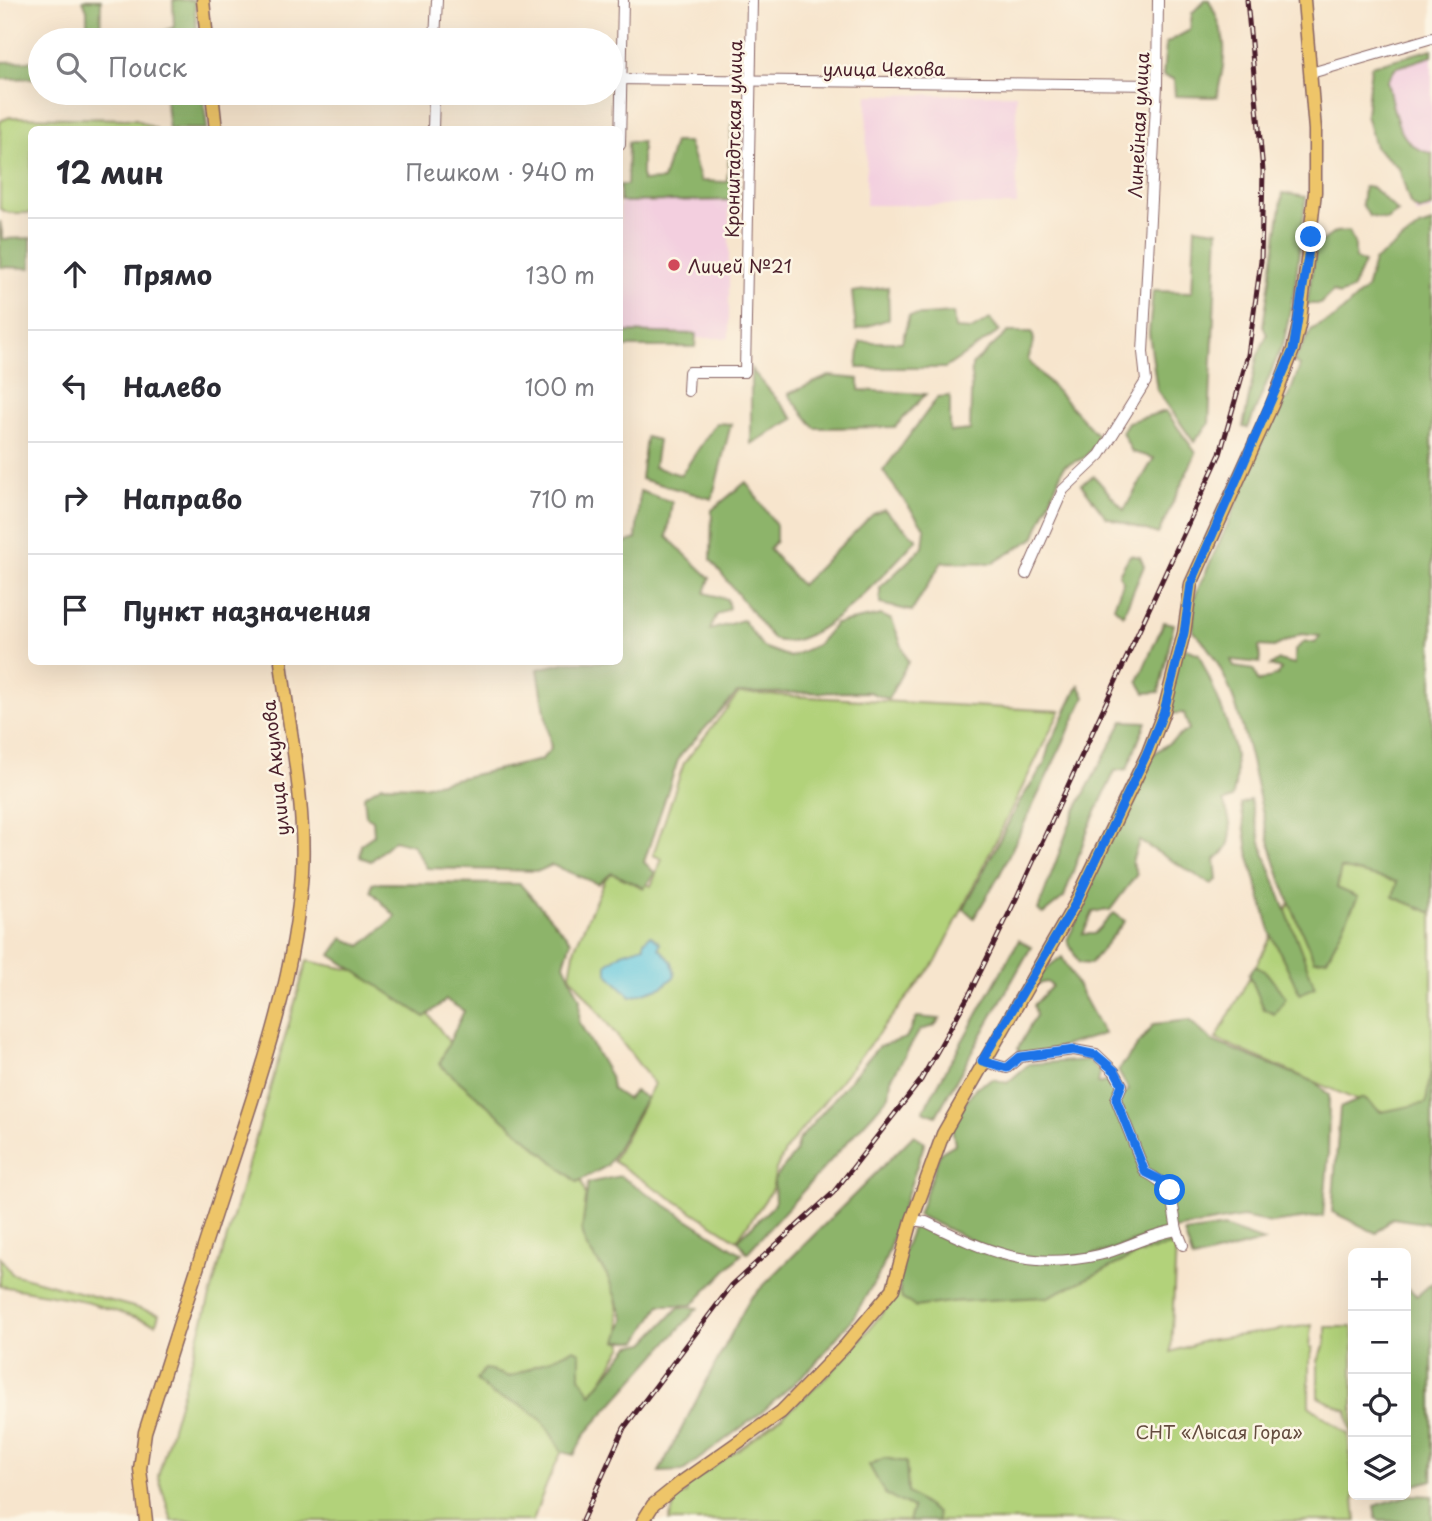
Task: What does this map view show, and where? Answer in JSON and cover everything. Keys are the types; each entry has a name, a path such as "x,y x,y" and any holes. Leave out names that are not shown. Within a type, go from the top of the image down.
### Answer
{"main road":[{"path":"204,0 206,28"},
{"path":"643,1521 653,1506 679,1484 781,1412 845,1346 892,1289 912,1220 943,1134 982,1061 1075,904 1147,753 1164,711 1184,633 1191,584 1293,350 1300,321 1315,192 1311,73 1304,0"},
{"path":"213,105 216,126"},
{"name":"улица Акулова","path":"146,1521 140,1469 145,1432 279,1011 295,936 302,870 294,762 281,665"}],"street":[{"path":"436,28 437,0"},
{"path":"620,28 623,0"},
{"name":"Кронштадтская улица","path":"688,391 689,372 745,372 752,0"},
{"name":"Линейная улица","path":"1026,574 1063,489 1100,455 1146,381 1143,352 1157,85 1158,0"},
{"path":"1311,73 1432,38"},
{"name":"улица Чехова","path":"623,79 1157,85"},
{"path":"433,126 434,105"},
{"path":"617,105 619,126"},
{"path":"982,1061 1007,1068 1020,1057 1074,1050 1096,1055 1115,1071 1122,1084 1116,1099 1145,1172 1163,1181 1170,1190 1177,1230 1183,1245"},
{"path":"912,1220 926,1222 1007,1258 1044,1260 1101,1255 1177,1230"}],"shaded area":[{"path":"1432,56 1432,210 1416,215 1374,73"},
{"path":"1016,94 1017,205 866,205 867,95"},
{"name":"Лицей №21","path":"623,191 729,191 729,338 623,338"}],"green space":[{"path":"83,0 101,0 100,28 87,28 87,10"},
{"path":"173,0 194,0 197,28 172,28 174,27"},
{"path":"1205,0 1209,0 1216,14 1223,38 1224,58 1217,97 1175,96 1174,79 1163,76 1166,43 1190,30 1192,13"},
{"path":"1432,49 1432,56 1395,68 1387,81 1395,115 1404,136 1420,150 1432,153 1432,207 1419,211 1410,204 1399,168 1375,147 1366,115 1371,66"},
{"path":"28,61 28,78 0,79 0,62"},
{"path":"166,105 204,105 207,126 169,126"},
{"path":"10,117 136,119 150,126 28,126 28,213 9,213 0,209 0,121"},
{"path":"740,122 739,200 623,202 623,185 627,185 628,142 642,142 642,181 663,180 674,142 688,142 701,181 727,182 732,123"},
{"path":"1364,187 1372,187 1398,212 1386,220 1369,216 1362,204"},
{"path":"1283,193 1306,197 1295,285 1284,341 1248,428 1243,427 1257,357 1267,335 1263,326"},
{"path":"0,221 3,239 28,238 28,268 0,267"},
{"path":"1432,223 1432,913 1393,897 1397,882 1341,868 1337,888 1358,897 1327,959 1314,960 1277,868 1235,704 1210,651 1193,631 1194,598 1252,470 1274,406 1288,399 1300,366 1293,362 1312,329 1335,318 1366,289 1374,261 1420,227","holes":["1301,634 1320,636 1315,643 1305,641 1295,650 1295,664 1279,660 1270,666 1281,669 1277,675 1258,682 1254,670 1234,667 1231,660 1260,663 1259,646 1274,647"]},
{"path":"1195,227 1218,230 1209,424 1194,442 1157,390 1149,333 1153,291 1192,292"},
{"path":"1349,231 1355,246 1355,259 1364,263 1352,290 1339,295 1333,291 1320,304 1307,304 1316,246 1335,232"},
{"path":"888,287 889,319 856,330 852,292"},
{"path":"953,313 955,329 971,330 990,319 1000,331 945,368 857,368 860,342 902,342 909,316"},
{"path":"623,332 696,334 695,347 623,347"},
{"path":"1008,332 1032,332 1034,340 1028,360 1101,439 1084,458 1064,466 1034,538 993,563 942,562 912,611 880,604 880,588 923,547 925,529 883,471 938,397 950,396 950,432 970,430 972,365"},
{"path":"751,369 794,419 751,444"},
{"path":"829,376 859,379 859,390 926,394 895,427 815,428 788,394"},
{"path":"1166,411 1196,453 1158,534 1106,517 1081,484 1094,476 1124,510 1154,458 1132,452 1122,432 1128,422"},
{"path":"716,423 731,424 712,499 641,479 646,437 658,440 654,467 681,475"},
{"path":"746,482 776,525 776,541 769,549 801,585 873,514 884,510 917,539 871,588 830,623 809,635 790,641 773,639 711,560 712,510"},
{"path":"640,491 672,502 667,537 710,578 705,593 727,599 729,608 716,616 710,630 743,620 763,647 790,657 817,645 835,624 881,615 892,620 908,662 888,699 869,692 737,693 679,757 644,862 655,873 644,888 612,873 598,884 552,865 539,871 427,868 413,845 394,840 371,861 360,857 361,844 374,835 373,820 366,816 364,796 382,785 423,786 541,760 551,749 538,669 555,665 623,665 623,544 636,539"},
{"path":"1130,555 1140,557 1144,566 1123,615 1114,607 1123,582 1119,574"},
{"path":"1164,622 1174,624 1159,692 1145,693 1138,681"},
{"path":"1180,646 1199,654 1221,706 1233,744 1236,780 1232,798 1223,802 1229,817 1230,841 1222,854 1215,859 1217,880 1211,884 1139,841 1132,862 1137,874 1110,910 1093,912 1083,934 1094,934 1114,913 1125,921 1090,964 1079,963 1067,940 1082,911 1079,900 1146,759 1189,729 1184,713 1168,714"},
{"path":"1079,685 1085,697 1000,874 974,918 964,909 1018,804 1044,765 1049,746"},
{"path":"739,693 1060,711 937,960 787,1148 776,1169 772,1190 737,1240 613,1161 654,1084 570,975 575,947 610,868 651,886 662,859 653,855 684,763"},
{"path":"1123,721 1146,722 1127,769 1115,771 1088,829 1064,897 1043,914 1038,910 1074,813"},
{"path":"1250,800 1264,853 1315,987 1300,994 1271,934 1249,857 1241,804"},
{"path":"1325,838 1432,881 1432,1102 1400,1119 1216,1039"},
{"path":"372,883 520,884 571,941 564,964 580,999 579,1022 610,1076 612,1089 627,1099 635,1091 646,1098 607,1166 577,1182 439,1064 464,1011 446,1000 425,1017 331,955 343,938 361,946 396,917 371,891"},
{"path":"1019,940 1031,947 936,1116 923,1111"},
{"path":"1062,957 1104,1034 1022,1058 1018,1048 1036,1015 1034,1005 1052,986 1047,982 1032,985 1038,976"},
{"path":"307,961 358,971 419,1001 484,1090 580,1176 616,1298 623,1346 561,1453 533,1521 172,1521 158,1476"},
{"path":"1255,966 1266,972 1286,998 1274,1014 1264,1009 1249,974"},
{"path":"917,1017 940,1019 934,1026 920,1030 891,1079 889,1096 747,1253 738,1240 775,1204 774,1180 795,1153 798,1141 878,1047 906,1038"},
{"path":"1189,1020 1212,1041 1315,1082 1329,1095 1328,1160 1323,1216 1271,1223 1243,1217 1158,1232 1097,1255 1050,1259 1002,1255 918,1215 940,1153 955,1144 951,1123 976,1087 993,1079 1007,1083 1029,1064 1087,1060 1100,1072 1098,1084 1111,1080 1122,1096 1129,1090 1118,1071 1154,1024"},
{"path":"1432,1062 1432,1224 1392,1218 1376,1233 1332,1212 1340,1108 1363,1098 1381,1112 1426,1103"},
{"path":"914,1135 925,1142 882,1269 853,1318 813,1366 762,1412 683,1471 659,1472 749,1300"},
{"path":"620,1176 742,1254 692,1305 660,1305 638,1341 617,1341 624,1319 607,1275 586,1246 582,1230 588,1183"},
{"path":"914,1223 931,1228 978,1251 1027,1262 1072,1259 1163,1234 1176,1238 1174,1245 1138,1254 1048,1297 950,1302 916,1307 902,1299 896,1270"},
{"path":"1224,1227 1264,1241 1193,1260 1184,1233"},
{"name":"СНТ «Лысая Гора»","path":"1176,1245 1171,1352 1207,1340 1312,1325 1309,1406 1348,1434 1348,1500 1354,1500 1356,1521 669,1521 677,1496 686,1494 687,1485 754,1438 817,1386 861,1339 905,1284"},
{"path":"0,1257 12,1274 159,1314 156,1324 80,1300 0,1286"},
{"path":"1432,1283 1432,1480 1411,1486 1411,1291 1417,1296"},
{"path":"679,1307 698,1308 586,1433 574,1455 562,1452 543,1421 521,1405 493,1395 476,1380 485,1369 510,1377 574,1349 580,1352 580,1377 591,1394 630,1346 645,1343"},
{"path":"1326,1327 1348,1327 1348,1416 1347,1411 1318,1397 1318,1361 1326,1342"},
{"path":"884,1458 906,1462 908,1493 937,1513 938,1521 909,1521 913,1508 885,1494 869,1465"},
{"path":"1411,1495 1432,1496 1432,1521 1380,1521 1376,1518 1374,1506 1394,1500 1411,1500"}],"water":[{"path":"650,935 660,943 659,948 672,962 675,976 662,987 631,997 607,973 607,964 622,953 644,946 644,941"}],"railway":[{"path":"582,1521 624,1428 732,1285 833,1193 921,1080 970,993 1016,899 1220,454 1248,355 1261,261 1263,171 1247,0"}],"place":[{"name":"Лицей №21","path":"674,265"}],"route":[{"path":"1170,1190 1163,1181 1145,1172 1116,1099 1122,1084 1115,1071 1096,1055 1074,1050 1020,1057 1007,1068 982,1061 1075,904 1147,753 1164,711 1184,633 1191,584 1272,405 1293,350 1300,321 1311,237"}]}
